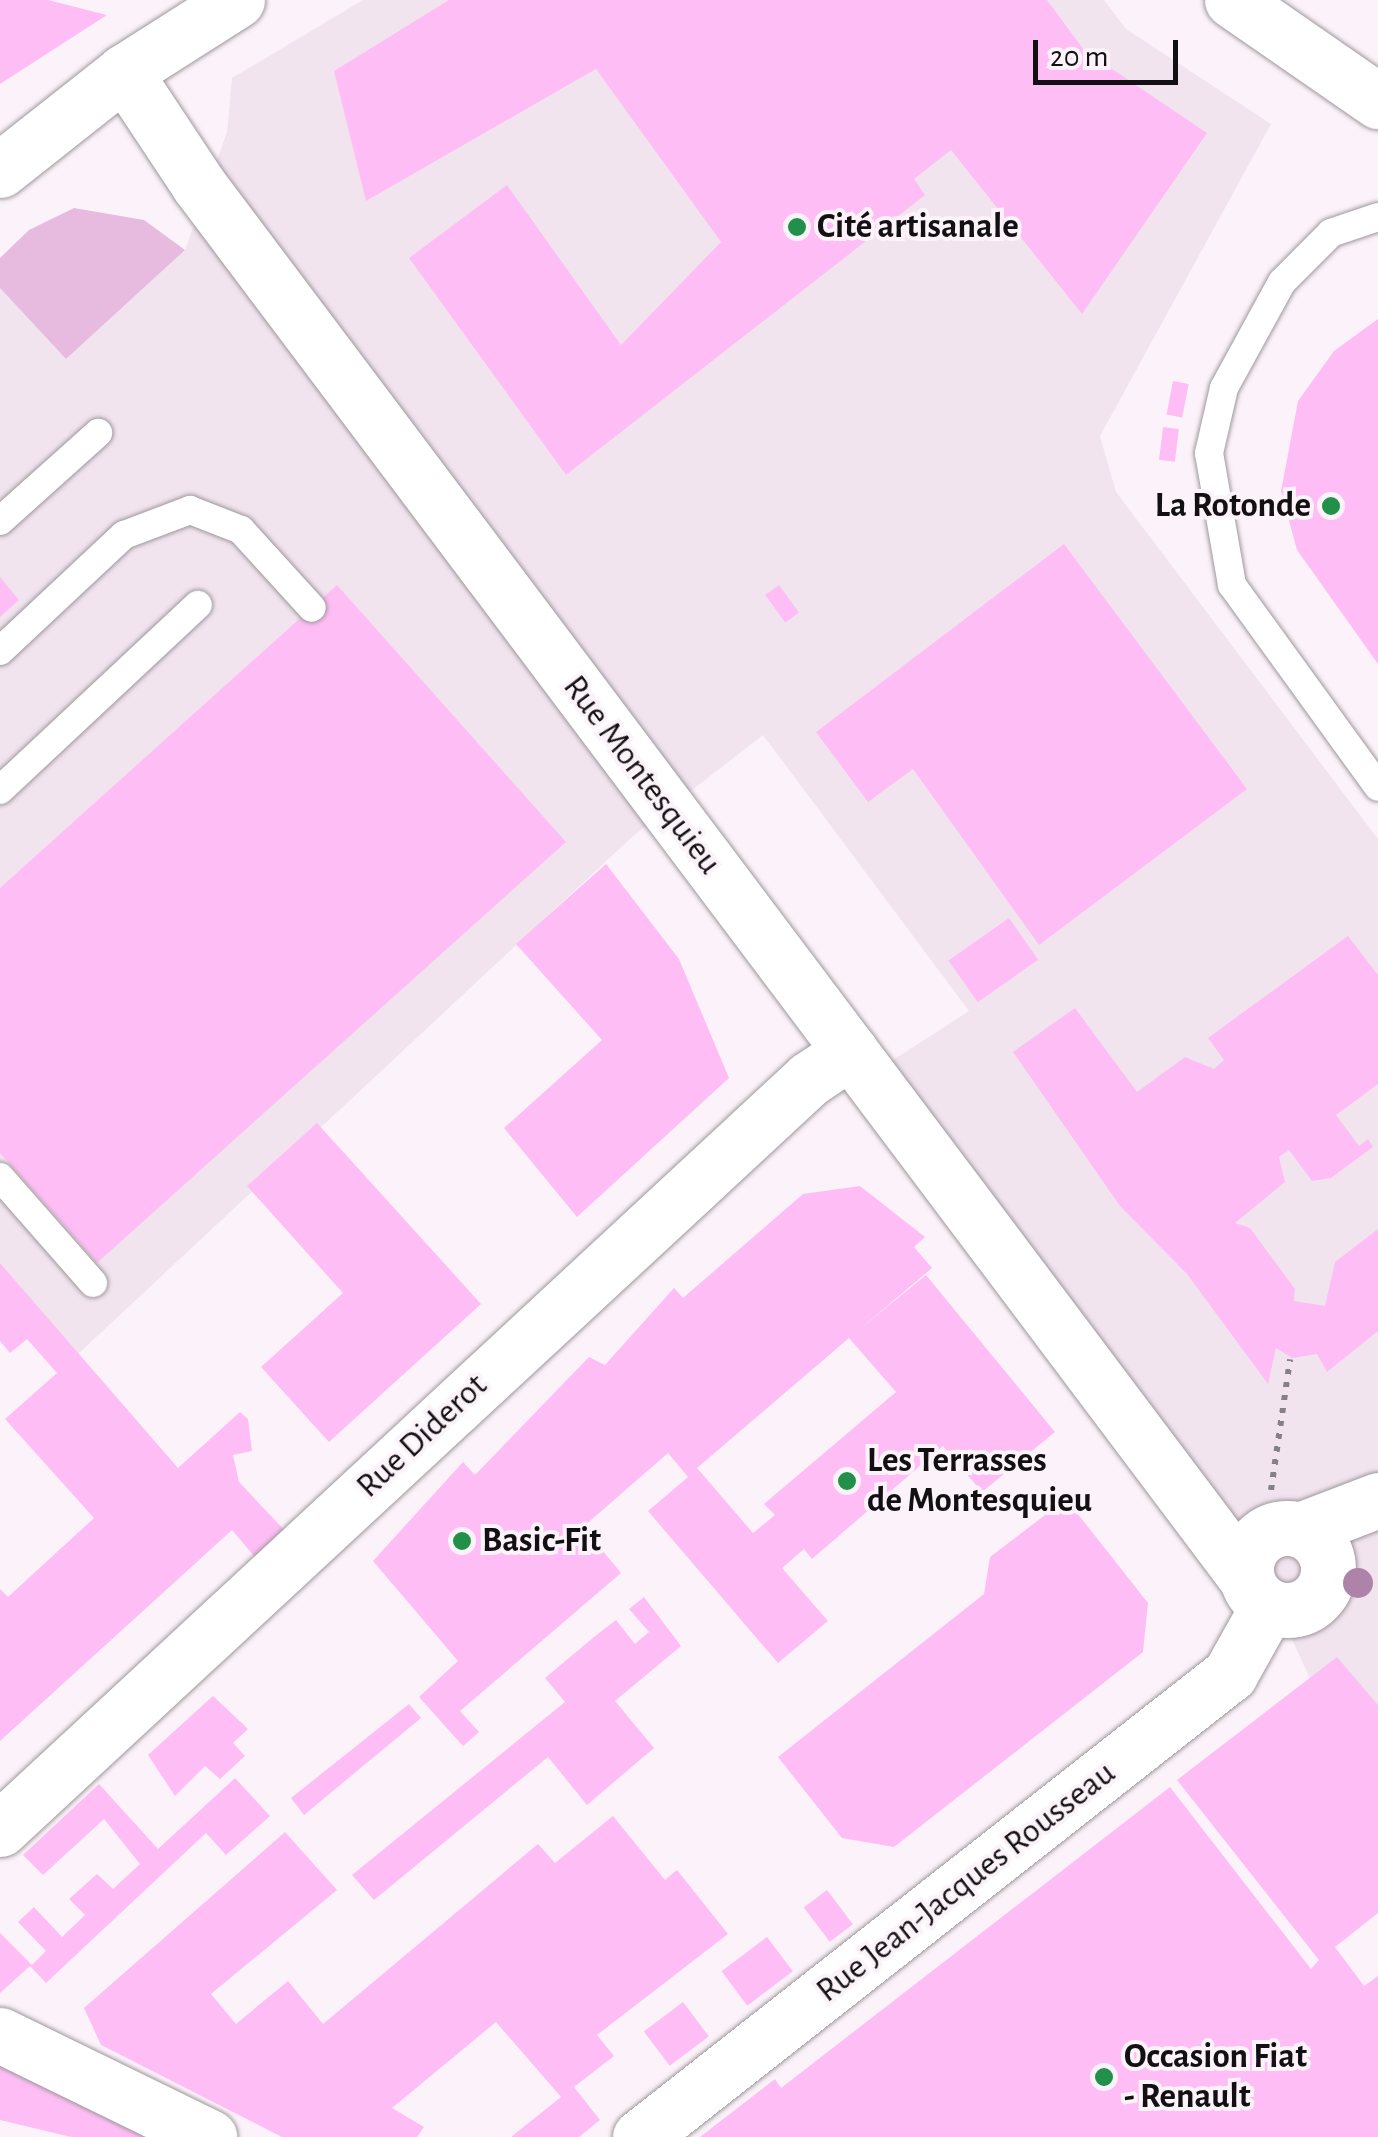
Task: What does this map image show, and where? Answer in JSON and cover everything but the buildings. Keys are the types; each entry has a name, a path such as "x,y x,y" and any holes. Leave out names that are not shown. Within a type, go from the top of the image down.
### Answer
{"street":[{"path":"0,170 124,72 237,0"},
{"path":"1232,0 1378,100"},
{"name":"Rue Montesquieu","path":"124,72 198,184 1257,1593"},
{"name":"Rue Diderot","path":"0,1828 795,1092 851,1051"},
{"name":"Rue Montesquieu","path":"1169,1471 1283,1512"},
{"path":"1378,1500 1283,1512 1248,1554 1257,1593 1304,1607 1378,1521"},
{"path":"1283,1512 1320,1544 1327,1580"},
{"name":"Rue Jean-Jacques Rousseau","path":"640,2137 1230,1674 1257,1593"},
{"path":"0,2036 208,2137"}],"lane":[{"path":"1378,217 1331,233 1282,282 1224,388 1209,453 1232,585 1378,786"},
{"path":"0,522 98,433"},
{"path":"0,650 124,535 190,510 241,530 312,608"},
{"path":"0,790 198,605"},
{"path":"0,1177 93,1284"}],"path":[{"path":"1283,1512 1278,1450 1290,1359"}],"shaded area":[{"path":"363,0 1104,0 1126,29 1271,124 1100,436 1116,492 1378,839 1378,1826 1288,1631 887,1064 969,1011 763,735 633,836 78,1354 0,1263 0,288 66,359 185,250 227,132 232,78"},
{"path":"74,208 144,220 185,250 66,359 0,288 0,258 29,230"}],"place":[{"name":"Cité artisanale","path":"797,227"},
{"name":"La Rotonde","path":"1331,506"},
{"name":"Les Terrasses de Montesquieu","path":"847,1481"},
{"name":"Basic-Fit","path":"462,1541"},
{"name":"Occasion Fiat - Renault","path":"1104,2077"}]}
